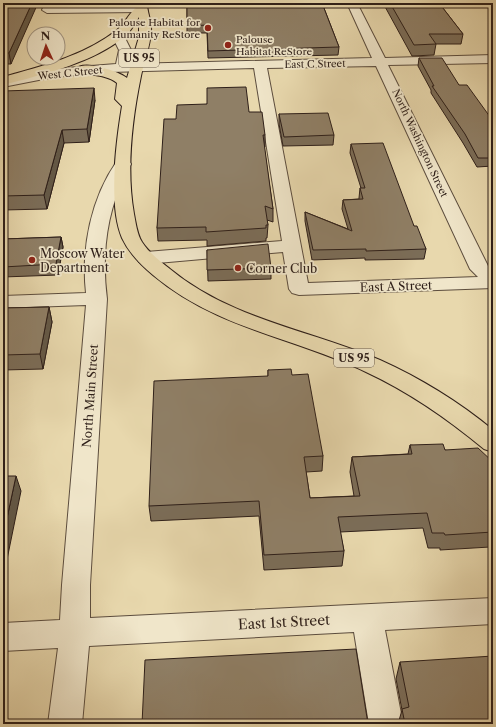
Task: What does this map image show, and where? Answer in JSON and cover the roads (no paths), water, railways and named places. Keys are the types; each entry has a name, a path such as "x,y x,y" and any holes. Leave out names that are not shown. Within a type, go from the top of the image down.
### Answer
{"highway":[{"name":"US 95","path":"3,82 83,54 104,44 124,30 134,14 142,6"},
{"name":"North Main Street","path":"142,6 146,25 129,109 123,164 125,208 129,234 140,253 200,302 241,320 355,358 416,389 470,423 493,442"},
{"path":"81,70 100,70 119,77 124,82 122,99 129,109"}],"street":[{"path":"50,3 46,10 115,9 142,6"},
{"path":"94,3 115,9"},
{"name":"North Washington Street","path":"352,3 480,269 493,279"},
{"path":"122,68 125,50 120,40 124,30"},
{"name":"East C Street","path":"137,68 493,59"},
{"path":"146,258 291,246 260,65"},
{"name":"West C Street","path":"3,82 81,70 137,68"},
{"name":"North Main Street","path":"65,724 75,633 76,585 97,299 94,260 107,194 123,164"},
{"name":"East A Street","path":"291,246 299,289 493,282"},
{"path":"3,302 97,299"},
{"name":"East 1st Street","path":"3,637 493,611"},
{"path":"367,617 386,724"}],"place":[{"name":"Palouse Habitat for Humanity ReStore","path":"208,28"},
{"name":"Palouse Habitat ReStore","path":"228,45"},
{"name":"Moscow Water Department","path":"32,260"},
{"name":"Corner Club","path":"238,268"}]}
